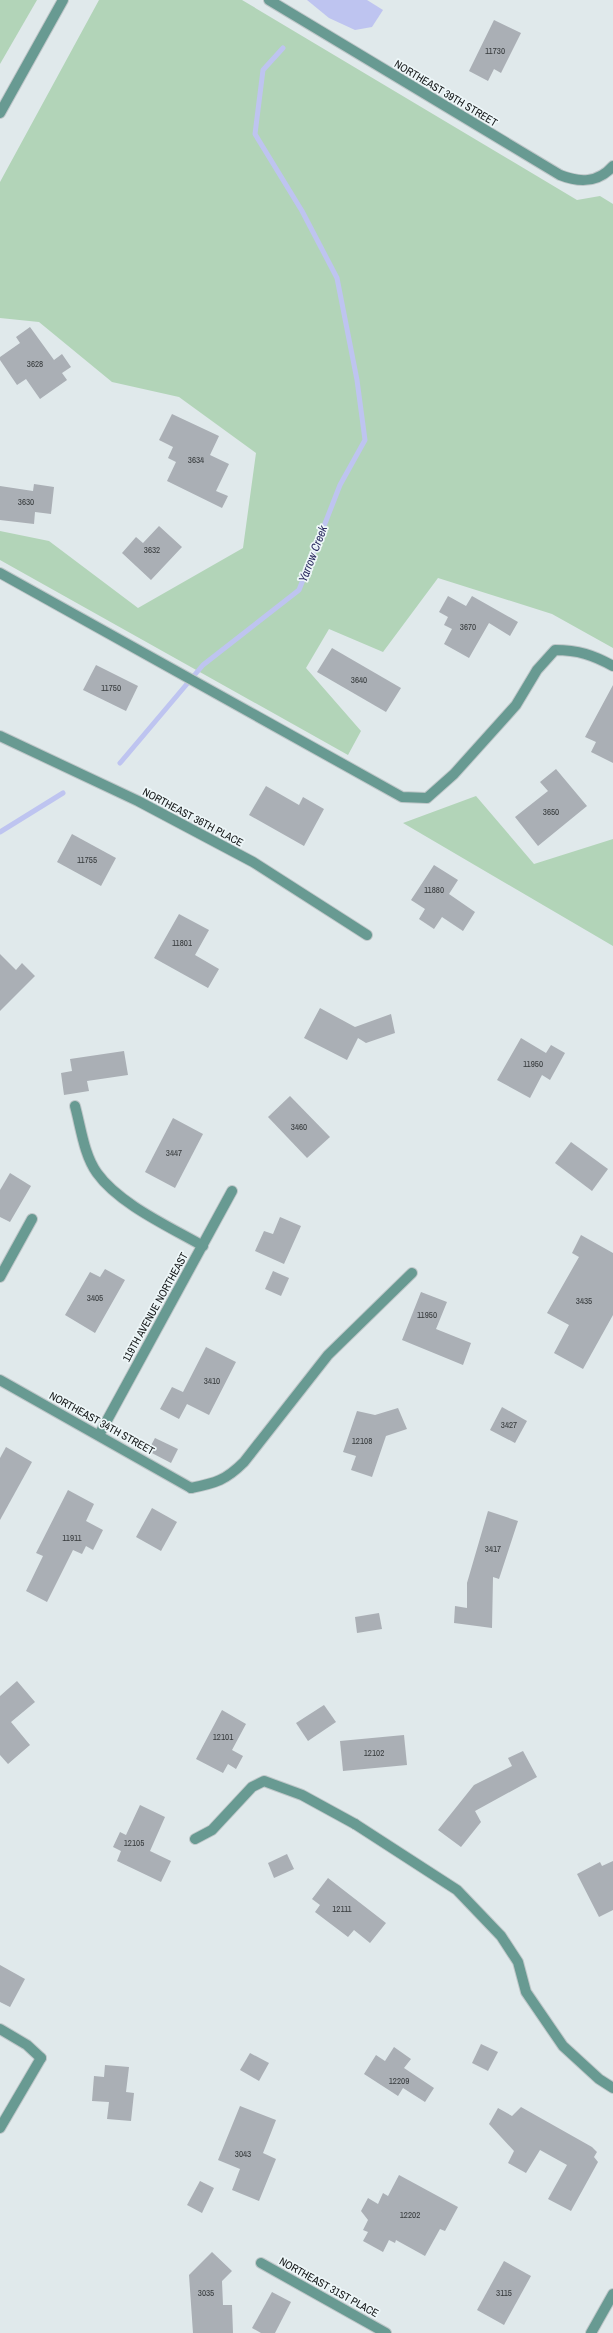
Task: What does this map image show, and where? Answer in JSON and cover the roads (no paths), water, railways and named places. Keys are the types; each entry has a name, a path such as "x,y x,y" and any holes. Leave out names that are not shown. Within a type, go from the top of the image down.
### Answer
{"street":[{"path":"0,114 63,0"},
{"name":"NORTHEAST 39TH STREET","path":"269,0 560,176 576,181 596,179 613,166"},
{"path":"0,573 402,797 427,798 454,774 516,705 537,670 555,650 573,650 592,655 613,666"},
{"name":"NORTHEAST 36TH PLACE","path":"0,736 138,801 253,862 367,935"},
{"path":"75,1106 89,1157 96,1172 105,1183 123,1198 202,1246"},
{"name":"119TH AVENUE NORTHEAST","path":"99,1435 232,1191"},
{"path":"0,1277 32,1219"},
{"name":"NORTHEAST 34TH STREET","path":"1,1384 99,1435 191,1488 211,1484 230,1476 244,1462 328,1355 412,1273"},
{"path":"195,1839 212,1830 252,1787 264,1781 302,1796 354,1824 457,1890 501,1936 518,1962 526,1992 563,2046 598,2079 613,2088"},
{"path":"0,2029 27,2045 40,2058 0,2128"},
{"name":"NORTHEAST 31ST PLACE","path":"261,2263 386,2333"},
{"path":"591,2333 613,2294"}],"water":[{"path":"307,0 367,0 383,10 372,27 355,30 329,18"}],"waterway":[{"name":"Yarrow Creek","path":"120,763 203,665 299,590 340,485 365,440 357,380 337,278 302,211 255,134 263,70 283,48"},
{"name":"Yarrow Creek","path":"0,832 63,793"}]}
